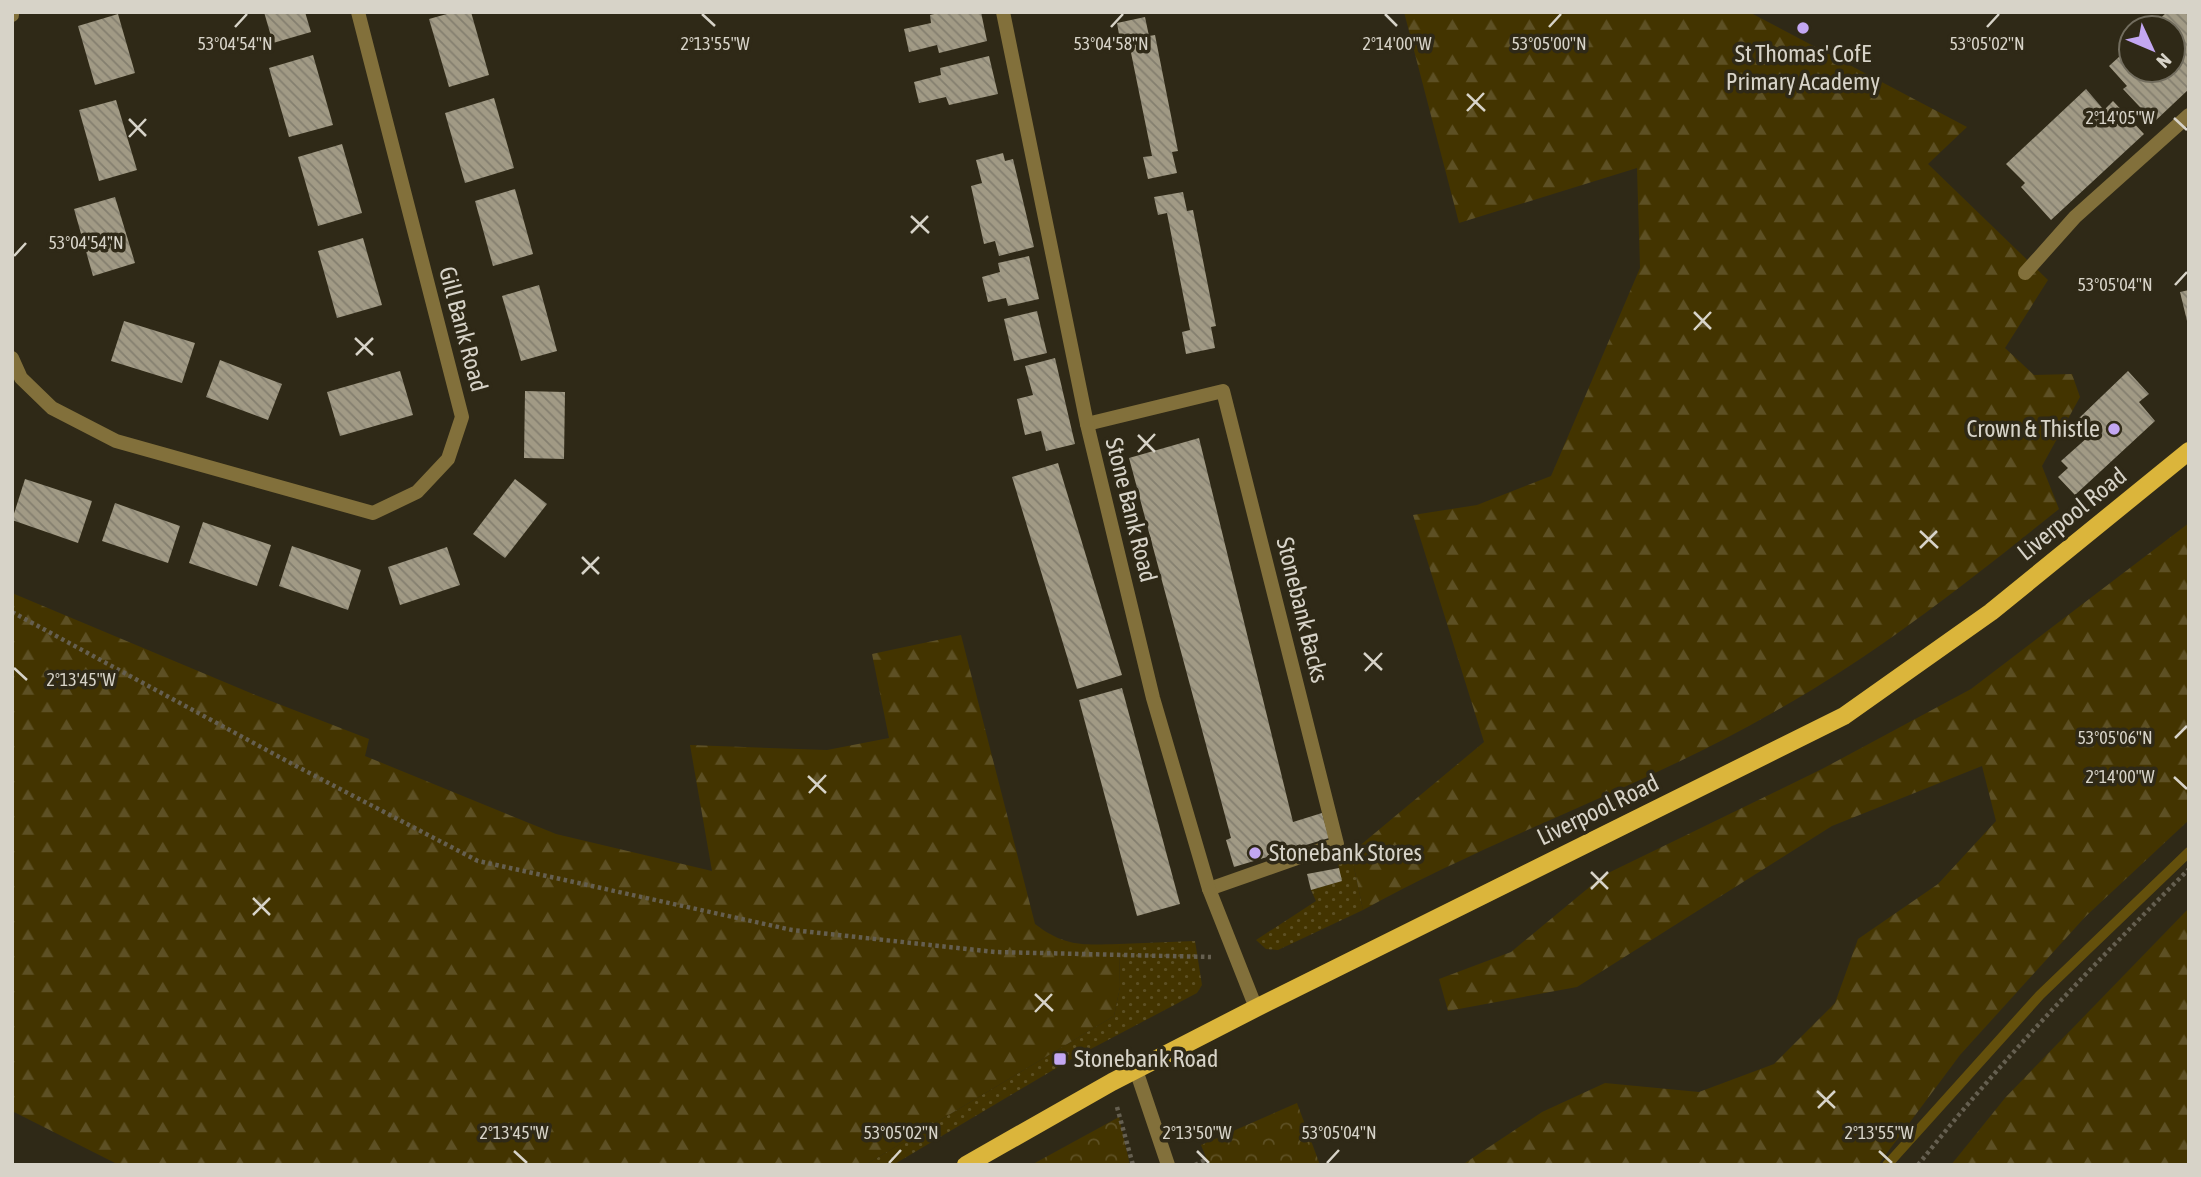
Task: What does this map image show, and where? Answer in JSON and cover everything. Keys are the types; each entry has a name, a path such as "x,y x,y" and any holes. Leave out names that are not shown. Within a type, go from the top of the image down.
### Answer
{"main road":[{"name":"Liverpool Road","path":"965,1165 1112,1082 1256,1008 1844,716 1991,612 2189,452"}],"street":[{"name":"Gill Bank Road","path":"12,358 21,378 52,408 116,440 373,513 417,492 448,459 463,417 358,12"},
{"name":"Stone Bank Road","path":"1003,12 1087,424 1153,698 1209,889 1256,1008"},
{"path":"2025,273 2075,217 2189,115"},
{"name":"Stonebank Backs","path":"1087,424 1223,391 1337,844 1209,889"},
{"path":"1136,1070 1168,1165"}],"path":[{"path":"12,611 296,766 478,860 792,930 995,952 1237,958"},
{"path":"1918,1165 1953,1120 2080,979 2189,869"},
{"path":"1112,1082 1133,1165"},
{"path":"1195,1165 1205,1160"}],"green space":[{"path":"1404,12 1749,12 1967,127 1928,164 2048,280 2005,348 2034,375 2072,374 2080,397 2042,466 2059,509 1885,642 1812,690 1724,739 1673,765 1413,883 1363,910 1351,853 1484,742 1413,515 1477,505 1551,476 1640,268 1637,168 1459,223"},
{"path":"2189,523 2189,820 2085,917 1960,1055 1878,1165 1462,1165 1542,1112 1605,1083 1699,1092 1774,1064 1835,1003 1858,939 1938,884 1996,821 1982,766 1832,826 1577,987 1448,1011 1439,979 1511,952 1604,875 1822,769 1971,689"},
{"path":"12,593 253,694 369,739 365,756 556,834 712,871 690,745 827,750 889,738 872,654 961,635 1035,924 1065,941 1095,945 1119,944 1120,987 1114,1016 865,1165 119,1165 12,1111"},
{"path":"1351,853 1363,910 1278,950 1266,949 1256,940 1316,901 1311,890 1341,881 1338,862"},
{"path":"2189,908 2189,1165 1951,1165 2005,1098"},
{"path":"1195,941 1202,985 1197,993 1070,1060 893,1165 865,1165 1114,1016 1120,987 1119,944"},
{"path":"1297,1103 1320,1165 1209,1165 1201,1145"},
{"path":"1119,1117 1130,1165 1032,1165 1033,1164"}],"building":[{"path":"264,12 305,12 311,32 273,43"},
{"path":"454,12 471,12 489,75 449,87 429,19"},
{"path":"943,12 981,12 987,41 939,53 937,45 909,52 904,29 931,23 930,15"},
{"path":"2189,12 2189,89 2154,122 2123,89 2127,86 2125,84 2187,84 2187,14 2165,14"},
{"path":"118,14 135,73 95,85 78,26"},
{"path":"1145,17 1149,36 1155,35 1178,151 1172,152 1177,173 1148,179 1143,157 1152,156 1128,38 1120,40 1117,23"},
{"path":"313,55 333,125 289,137 269,68"},
{"path":"989,56 998,94 949,105 946,97 919,103 914,82 941,75 940,68"},
{"path":"2117,59 2117,75 2109,66"},
{"path":"2086,89 2104,110 2113,101 2144,134 2051,220 2021,187 2025,183 2006,164"},
{"path":"494,98 514,168 465,183 445,113"},
{"path":"116,100 137,170 99,181 79,110"},
{"path":"342,144 362,213 318,226 298,157"},
{"path":"1003,153 1005,161 1013,159 1034,247 999,256 995,241 984,244 971,186 982,183 976,160"},
{"path":"515,189 533,254 493,266 475,201"},
{"path":"1183,192 1187,211 1193,210 1216,326 1211,327 1215,348 1186,354 1182,332 1190,330 1167,213 1158,215 1154,197"},
{"path":"115,197 135,263 93,276 74,209"},
{"path":"363,238 382,305 337,318 318,251"},
{"path":"1029,256 1039,299 1008,306 1006,298 988,302 982,277 1000,272 998,263"},
{"path":"539,285 557,351 521,361 502,296"},
{"path":"2189,290 2189,325 2188,325 2180,292"},
{"path":"1037,311 1047,353 1014,361 1004,319"},
{"path":"124,321 195,343 182,383 111,361"},
{"path":"1055,358 1075,444 1046,451 1041,431 1025,435 1017,399 1033,395 1025,366"},
{"path":"220,360 282,384 268,420 206,397"},
{"path":"400,371 413,415 340,436 327,392"},
{"name":"Crown & Thistle","path":"2128,371 2149,394 2139,402 2155,421 2075,495 2058,477 2068,468 2061,461 2088,437 2075,422"},
{"path":"525,391 565,392 564,459 524,458"},
{"path":"1199,438 1293,822 1322,813 1329,838 1234,867 1226,840 1231,838 1129,458"},
{"path":"1058,463 1122,675 1077,689 1012,477"},
{"path":"25,479 92,501 78,543 12,520"},
{"path":"515,479 547,504 505,558 473,534"},
{"path":"115,503 180,526 168,563 102,541"},
{"path":"203,522 271,545 257,586 189,563"},
{"path":"292,546 361,570 348,610 279,586"},
{"path":"447,547 460,585 400,605 388,567"},
{"path":"1122,688 1180,904 1137,916 1079,700"},
{"path":"1339,868 1342,881 1311,890 1307,874"}],"waterway":[{"path":"1887,1165 2040,995 2189,852"}],"place":[{"name":"St Thomas' CofE Primary Academy","path":"1803,28"},
{"name":"Crown & Thistle","path":"2114,429"},
{"name":"Stonebank Stores","path":"1255,853"},
{"name":"Stonebank Road","path":"1060,1059"}]}
